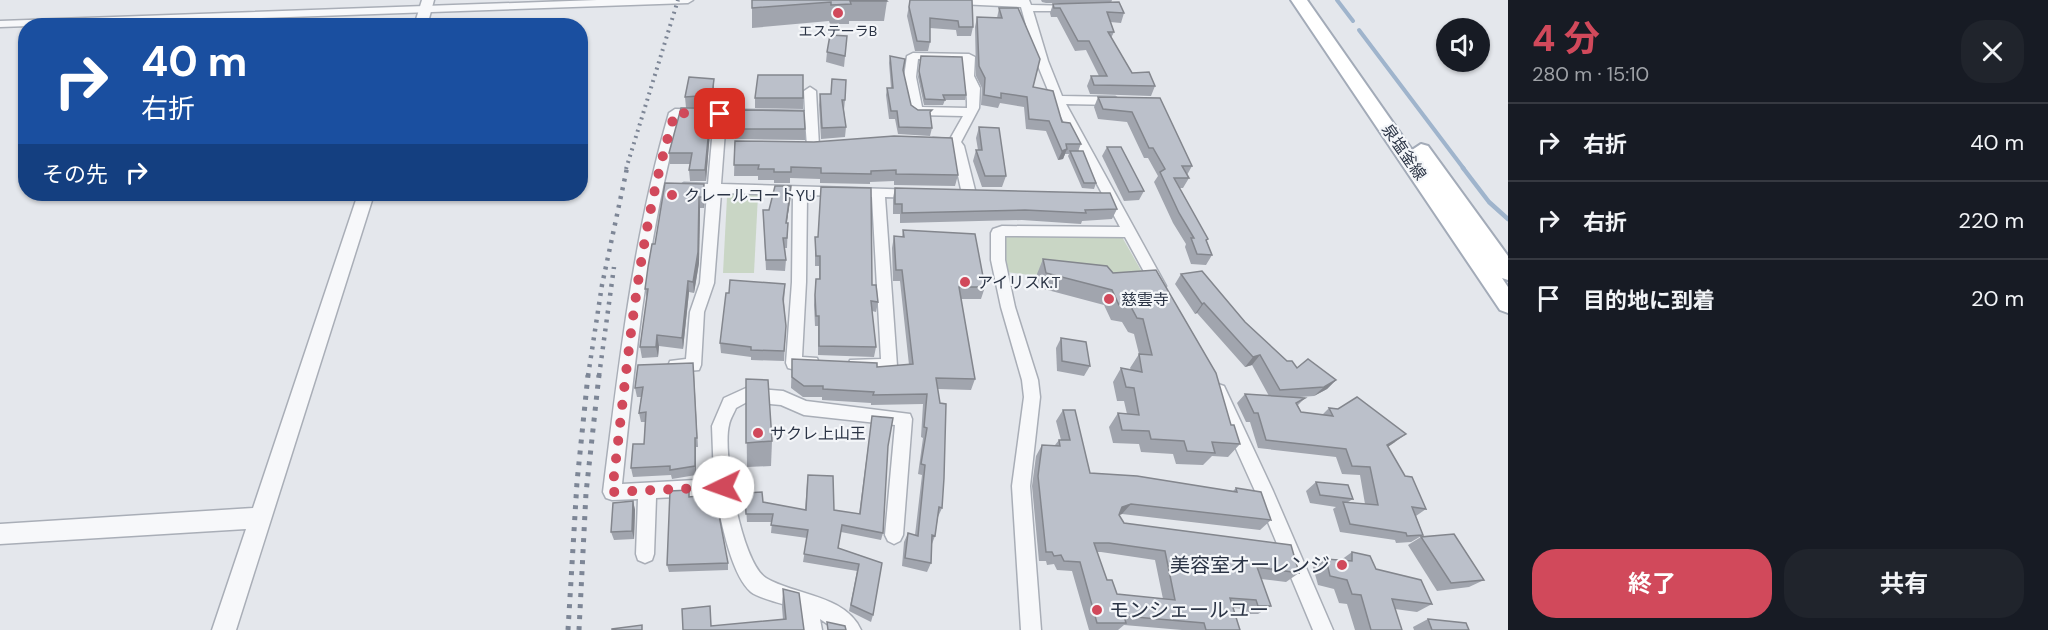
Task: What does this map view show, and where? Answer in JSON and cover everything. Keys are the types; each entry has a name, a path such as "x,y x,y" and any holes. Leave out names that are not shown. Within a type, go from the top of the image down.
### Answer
{"main road":[{"name":"泉塩釜線","path":"1299,0 1480,249 1508,272"},
{"name":"泉塩釜線","path":"1313,0 1424,154 1436,185 1480,249 1508,304"},
{"path":"1480,249 1508,292"}],"street":[{"path":"128,18 427,4 688,0"},
{"path":"937,0 1080,8"},
{"path":"1025,4 1042,61 1058,100 1104,196 1129,232 1168,302"},
{"path":"0,24 18,23"},
{"path":"954,143 973,108 974,88 968,76 969,57 913,56 910,77 917,111 970,112"},
{"path":"810,91 812,146"},
{"path":"1058,100 1123,101"},
{"path":"723,487 612,492 633,367 636,290 655,187 675,113 812,115"},
{"path":"660,366 693,365 697,312 707,283 714,189 723,145 720,114"},
{"path":"921,141 954,143 958,146 969,194"},
{"path":"655,187 924,193"},
{"path":"800,190 799,282 794,363 889,366 878,192"},
{"path":"224,630 364,201"},
{"path":"1031,630 1020,486 1032,397 1030,380 1008,307 998,260 998,233 1002,231 1129,232"},
{"path":"1211,378 1287,544 1323,630"},
{"path":"851,630 834,615 809,603 758,585 746,567 733,538 723,487 720,426 730,403 746,394 783,398 804,408 904,419 894,535"},
{"path":"645,555 646,491"},
{"path":"0,534 261,518"},
{"path":"1263,541 1287,544"},
{"path":"809,603 812,630"}],"green space":[{"path":"733,194 758,195 754,273 723,273 727,197"},
{"path":"1008,234 1121,235 1151,288 1105,285 1006,272 1001,237"}],"building":[{"path":"752,0 887,1 850,1 851,4 831,5 831,2 752,8"},
{"path":"910,0 972,0 973,27 959,27 958,21 930,18 930,42 917,41 909,7"},
{"path":"1119,2 1124,13 1107,12 1114,32 1108,32 1132,73 1149,72 1155,86 1094,85 1091,76 1107,76 1089,41 1078,41 1060,8 1054,8 1053,4"},
{"path":"999,8 1018,8 1040,59 1033,87 1053,91 1062,122 1070,123 1081,144 1066,144 1067,149 1062,151 1049,121 1029,119 1027,97 1001,93 1001,98 984,95 985,78 979,66 977,17 1002,18"},
{"path":"830,35 847,36 845,56 827,52"},
{"path":"890,56 905,59 903,70 911,105 918,110 932,110 930,112 932,128 899,127 897,111 891,111 887,88 893,88"},
{"path":"921,56 962,57 966,95 943,95 945,100 925,99 919,71"},
{"path":"758,75 803,75 803,98 755,98"},
{"path":"689,77 714,79 712,95 685,97"},
{"path":"832,79 846,80 845,100 842,100 846,127 822,128 820,94 831,94"},
{"path":"1098,97 1160,98 1192,166 1182,166 1189,178 1174,178 1208,239 1206,240 1212,255 1197,254 1191,238 1194,238 1179,213 1160,172 1165,169 1153,148 1149,148 1132,112 1103,109"},
{"path":"681,108 711,108 705,170 689,170 692,153 669,153"},
{"path":"743,110 804,111 805,129 735,129 735,121 743,120"},
{"path":"979,127 999,128 1006,176 985,176 976,150 982,150"},
{"path":"894,136 952,138 958,175 896,174 896,170 871,171 871,174 821,173 821,168 791,167 791,172 774,172 774,169 758,169 759,165 734,165 735,141 814,142"},
{"path":"1107,147 1121,147 1144,191 1129,192"},
{"path":"1070,151 1083,151 1096,183 1084,183"},
{"path":"665,183 704,184 703,197 699,197 698,252 693,282 688,281 682,338 657,335 656,347 640,347 648,289 645,289 648,267 652,244 655,244"},
{"path":"775,186 791,186 786,223 788,223 787,238 783,238 786,260 766,260 763,210 769,210"},
{"path":"821,187 871,188 872,285 876,285 878,302 871,301 876,347 819,346 819,316 816,316 815,295 816,279 820,279 820,256 816,256 815,237 818,237"},
{"path":"895,188 1110,193 1117,209 1085,210 1086,213 1025,210 902,213 902,204 895,204"},
{"path":"903,230 975,234 985,287 959,287 975,379 936,378 940,403 946,404 944,478 942,508 939,507 935,536 932,535 931,563 905,558 908,533 918,536 925,465 921,464 927,428 924,427 927,394 873,395 874,392 823,389 823,386 804,386 792,377 792,359 877,363 877,367 913,364 902,270 896,270 894,236 904,237"},
{"path":"1043,259 1107,266 1113,273 1156,270 1216,373 1231,425 1234,425 1240,444 1212,442 1215,453 1187,451 1184,441 1151,439 1149,431 1122,430 1118,413 1139,415 1134,388 1126,387 1121,368 1142,372 1139,354 1152,355 1143,319 1137,318 1131,307 1119,305 1112,290 1046,273"},
{"path":"1202,271 1245,322 1287,361 1292,361 1297,368 1308,359 1336,380 1324,387 1280,390 1260,355 1253,357 1204,303 1202,304 1181,274"},
{"path":"730,280 785,284 784,351 751,350 751,347 720,343 726,293 729,293"},
{"path":"1061,338 1086,342 1090,366 1062,361"},
{"path":"693,363 697,438 695,438 695,466 670,470 670,466 631,468 633,444 644,444 646,412 639,413 643,387 635,388 638,365"},
{"name":"サクレ上山王","path":"746,379 768,380 772,441 746,443"},
{"path":"1245,394 1305,398 1296,403 1301,412 1333,416 1329,408 1338,409 1357,397 1406,434 1387,445 1405,476 1412,477 1426,509 1412,507 1423,535 1407,536 1406,533 1350,524 1343,502 1378,505 1370,467 1352,466 1346,449 1266,440 1258,413 1254,413"},
{"path":"1063,410 1075,410 1090,473 1137,476 1237,492 1236,488 1261,492 1271,520 1131,504 1122,507 1119,515 1124,523 1291,545 1299,573 1257,567 1271,606 1258,606 1256,600 1230,598 1240,630 1206,630 1204,623 1124,616 1126,623 1097,623 1080,562 1064,561 1061,555 1054,556 1052,552 1046,552 1038,476 1042,445 1060,446 1059,440 1070,440","holes":["1094,543 1165,551 1175,600 1117,594 1112,580 1107,580"]},
{"path":"872,416 893,418 888,446 883,533 842,525 838,548 882,563 873,615 851,605 859,564 804,554 808,530 771,525 773,514 746,514 745,493 762,492 763,502 806,510 808,475 833,476 834,510 860,514"},
{"path":"1316,482 1348,485 1353,499 1320,495"},
{"path":"689,490 689,497 715,494 728,563 667,565 670,491"},
{"path":"633,501 632,531 611,532 613,503"},
{"path":"1454,534 1484,580 1451,583 1421,537"},
{"path":"1352,552 1370,556 1376,569 1421,580 1432,604 1392,599 1402,630 1371,630 1361,595 1352,594 1347,580 1330,576 1326,559 1352,561"},
{"path":"783,589 799,593 804,630 683,630 682,609 710,606 711,626 786,619"},
{"path":"1428,619 1466,623 1469,630 1432,630"},
{"path":"827,622 845,626 846,630 828,630"},
{"path":"642,625 642,630 612,630 612,629"}],"waterway":[{"path":"1337,0 1353,21"},
{"path":"1359,30 1464,169"},
{"path":"1463,168 1489,202 1508,219"}],"railway":[{"path":"626,169 678,0"},
{"path":"588,376 602,285 627,168"},
{"path":"599,376 614,267"},
{"path":"568,630 577,482 588,375"},
{"path":"579,630 586,493 599,375"}],"place":[{"name":"エステーラB","path":"838,13"},
{"name":"クレールコートYU","path":"672,195"},
{"name":"アイリスK.T","path":"965,282"},
{"name":"慈雲寺","path":"1109,299"},
{"name":"サクレ上山王","path":"758,433"},
{"name":"美容室オーレンジ","path":"1342,565"},
{"name":"モンシェールユー","path":"1097,610"}],"route":[{"path":"720,114 675,113 660,162 636,290 612,492 723,487"}]}
